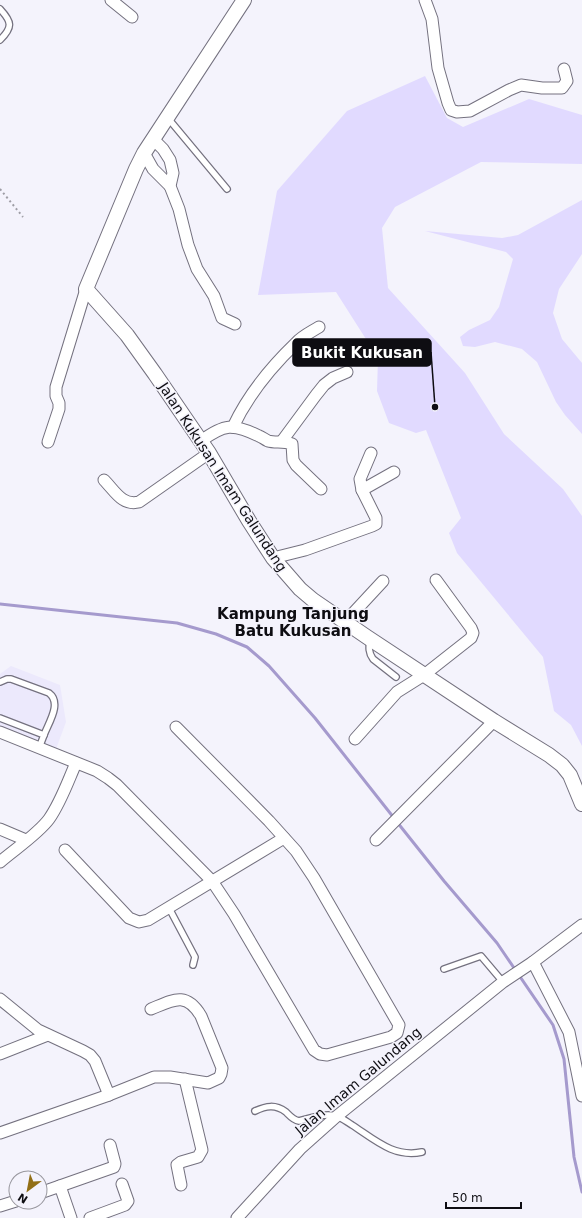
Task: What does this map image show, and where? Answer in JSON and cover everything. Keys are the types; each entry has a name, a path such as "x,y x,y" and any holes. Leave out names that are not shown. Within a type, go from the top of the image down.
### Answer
{"street":[{"path":"111,0 132,17"},
{"path":"48,442 59,409 59,403 56,396 56,387 86,289 136,169 144,153 167,117 244,0"},
{"path":"425,0 432,19 438,68 451,110 457,112 470,111 509,90 522,85 542,88 562,88 567,81 564,68"},
{"path":"153,139 163,149 170,160 173,172 170,186"},
{"path":"144,153 153,169 170,186 179,209 186,239 197,269 214,296 222,318 235,324"},
{"name":"Jalan Kukusan Imam Galundang","path":"86,289 127,335 156,374 209,453 249,521 273,558 300,589 313,600 370,639 494,721 549,755 562,765 570,775 582,804"},
{"path":"232,427 243,407 260,382 297,341 319,327"},
{"path":"282,441 324,385 333,378 347,372"},
{"path":"201,441 224,427 232,427 241,428 270,441 282,441 292,444 296,465 321,489"},
{"path":"104,480 124,501 133,504 139,502 209,453"},
{"path":"273,558 305,550 374,526 377,522 376,518 362,490 360,479 371,453"},
{"path":"362,490 394,472"},
{"path":"355,738 397,692 424,675 471,638 473,633 471,628 436,580"},
{"path":"345,622 383,581"},
{"path":"376,840 494,721"},
{"path":"0,732 97,771 116,785 212,881 234,914 314,1050 327,1056 391,1037 397,1033 399,1025 314,878 296,852 176,727"},
{"path":"0,862 42,827 49,819 76,763"},
{"path":"0,829 26,840"},
{"path":"64,850 129,918 139,922 148,920 169,908 284,838"},
{"name":"Jalan Imam Galundang","path":"237,1218 300,1149 337,1116 506,980 582,925"},
{"path":"531,963 569,1032 582,1096"},
{"path":"0,999 38,1030 90,1055 95,1061 109,1095"},
{"path":"0,1133 109,1095 154,1077 170,1077 208,1083 219,1078 222,1068 201,1016 191,1002 183,999 175,1000 151,1009"},
{"path":"0,1054 48,1035"},
{"path":"181,1185 177,1165 181,1162 198,1157 202,1150 185,1079"},
{"path":"48,1190 114,1167 115,1164 110,1144"},
{"path":"90,1218 125,1205 128,1201 122,1184"},
{"path":"60,1186 71,1218"}],"lane":[{"path":"0,9 8,17 10,25 8,31 0,40"},
{"path":"167,117 227,188"},
{"path":"370,639 368,649 370,655 396,677"},
{"path":"0,682 11,679 49,693 53,696 55,703 39,748"},
{"path":"0,718 44,735"},
{"path":"169,908 196,957 193,965"},
{"path":"444,969 481,956 506,980"},
{"path":"255,1111 264,1107 274,1107 284,1111 295,1120 299,1121 325,1115 337,1116 387,1148 402,1153 411,1154 422,1152"}],"path":[{"path":"0,189 23,217"}],"shaded area":[{"path":"425,76 447,118 463,127 529,99 582,115 582,164 481,162 395,207 382,228 388,288 465,373 504,434 563,489 582,516 582,746 571,725 554,711 543,657 457,553 449,533 461,518 426,430 416,433 389,423 377,391 378,358 336,292 258,295 277,191 347,111"},
{"path":"582,200 582,254 559,289 553,313 562,339 582,363 582,434 565,415 556,402 537,362 522,349 495,342 475,347 463,346 460,337 469,330 490,320 499,307 513,259 506,252 425,231 502,238 518,235"},
{"path":"11,666 60,685 66,722 56,749 0,727 0,674"}],"waterway":[{"path":"0,604 177,623 216,634 247,647 269,666 315,718 394,818"},
{"path":"397,822 444,881 497,943 553,1025 564,1059 574,1157 582,1192"}],"place":[{"name":"Bukit Kukusan","path":"435,407"}],"district":[{"name":"Kampung Tanjung Batu Kukusan","path":"293,622"}]}
